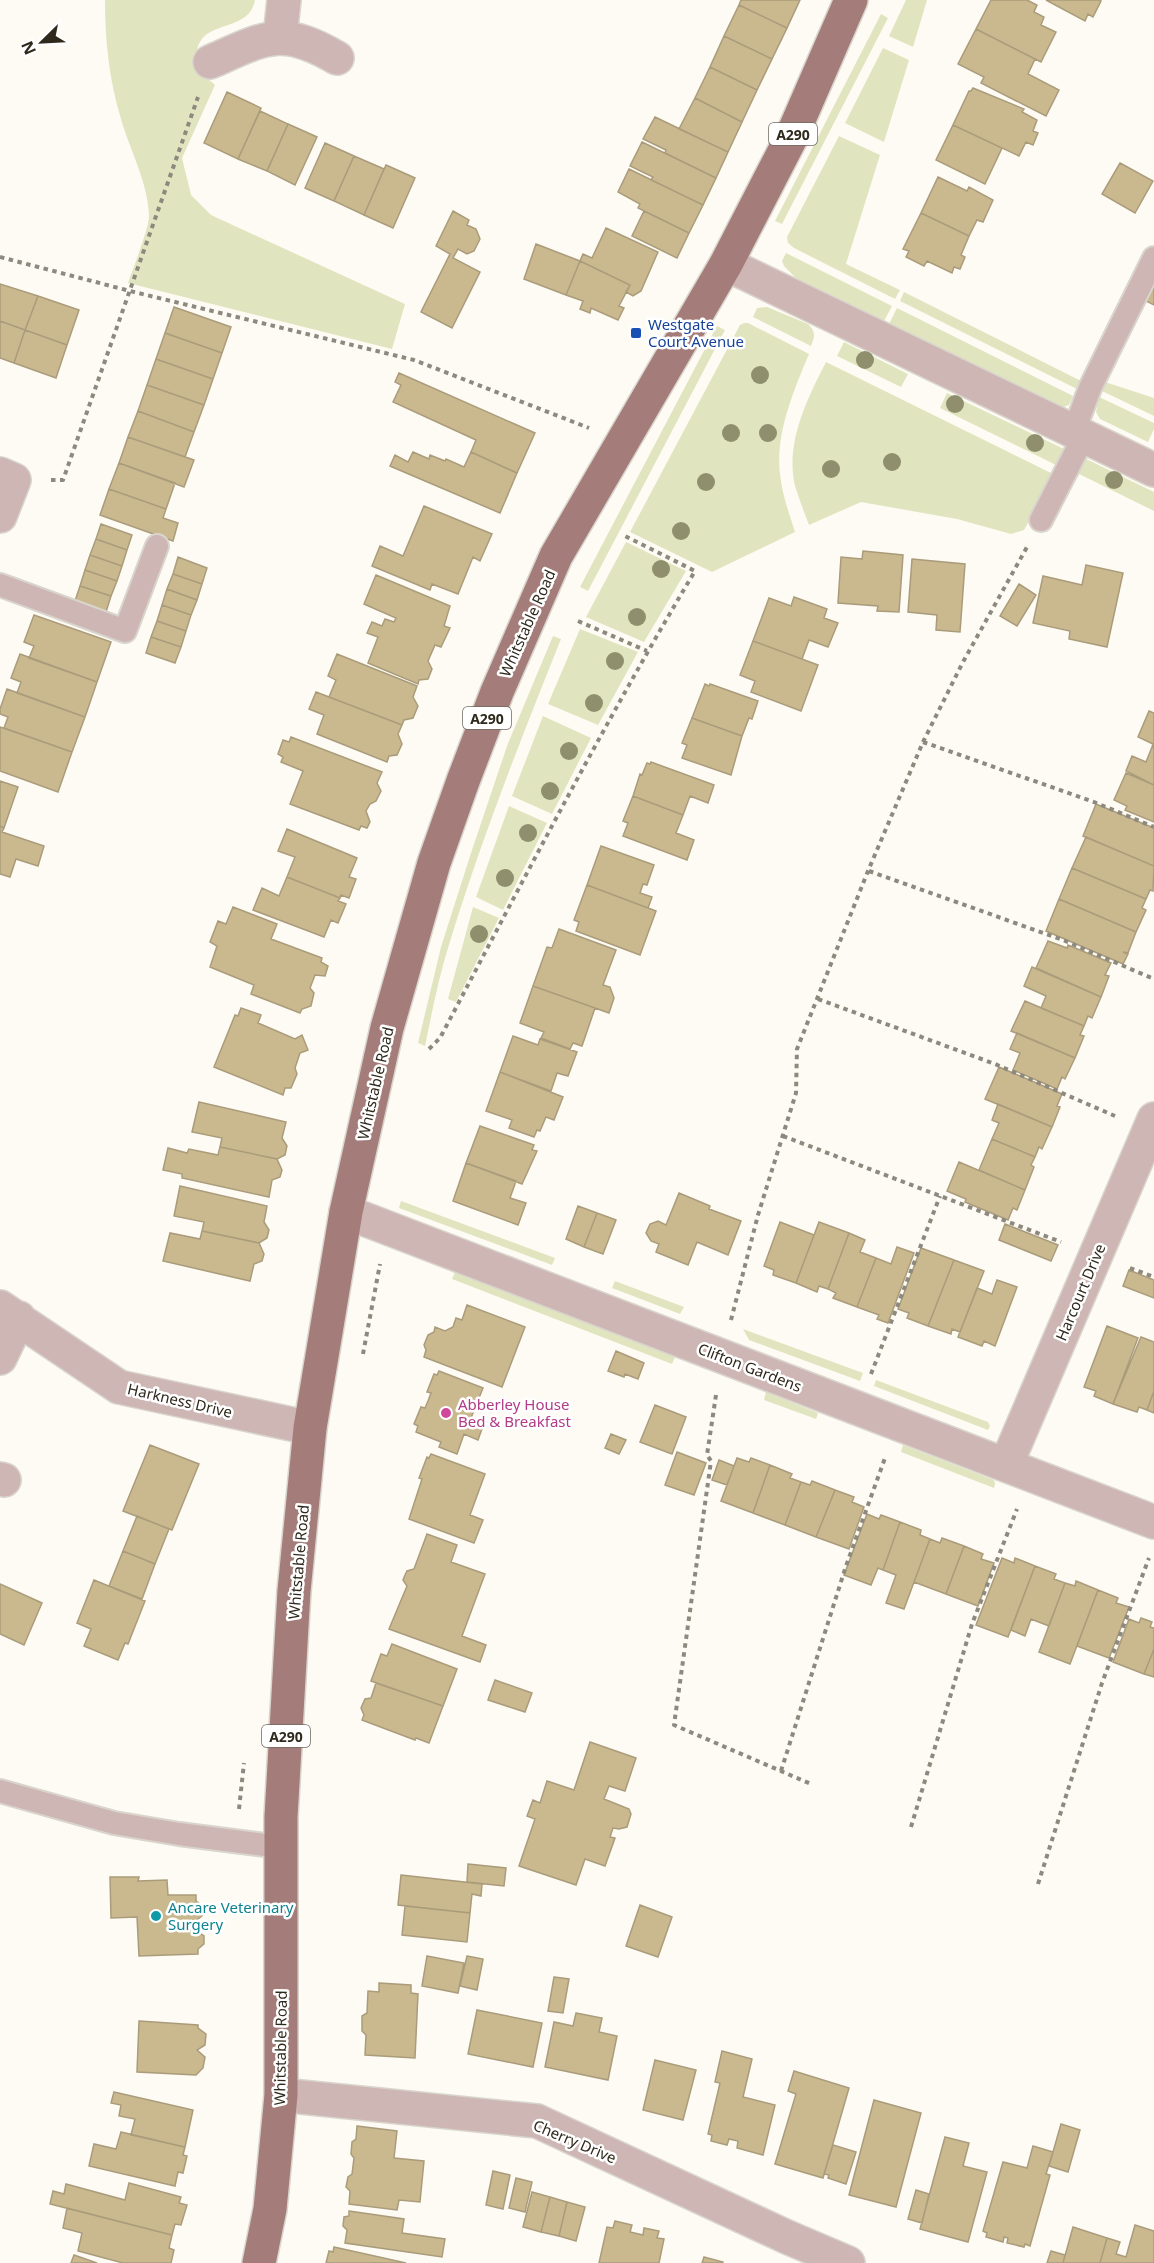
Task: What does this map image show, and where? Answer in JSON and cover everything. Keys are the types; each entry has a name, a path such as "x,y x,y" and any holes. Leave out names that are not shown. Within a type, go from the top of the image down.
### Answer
{"main road":[{"name":"Whitstable Road","path":"259,2263 270,2209 281,2095 282,1805 294,1591 310,1428 346,1212 387,1028 434,864 463,781 496,693 556,556 726,264 791,138 851,0"}],"street":[{"path":"280,38 284,0"},
{"path":"210,62 256,42 280,38 296,38 337,58"},
{"path":"726,264 1154,470"},
{"path":"0,516 7,477"},
{"name":"Harcourt Drive","path":"1018,1470 1095,1255 1151,1125"},
{"name":"Clifton Gardens","path":"346,1212 1154,1522"},
{"path":"0,1358 9,1313"},
{"name":"Harkness Drive","path":"9,1313 120,1387 310,1428"},
{"name":"Cherry Drive","path":"281,2095 537,2121 848,2263"}],"lane":[{"path":"1041,520 1079,434 1090,388 1154,258"},
{"path":"0,585 125,632 158,546"},
{"path":"0,1791 114,1823 281,1847"}],"path":[{"path":"7,477 63,480 210,62"},
{"path":"0,257 414,360 623,442"},
{"path":"811,1784 674,1725 711,1461 707,1455 722,1356 758,1215 796,1093 797,1049 868,871 923,742 963,662 1041,520"},
{"path":"429,1049 440,1038 597,740 695,571 623,535"},
{"path":"578,621 647,651"},
{"path":"923,742 1094,802 1154,827"},
{"path":"868,871 1063,940 1154,979"},
{"path":"818,999 995,1064 1151,1125"},
{"path":"783,1136 1095,1255"},
{"path":"858,1408 940,1196"},
{"path":"781,1771 846,1566 888,1449 896,1452 905,1427"},
{"path":"911,1827 1018,1470"},
{"path":"1038,1884 1102,1683 1150,1556"}],"green space":[{"path":"105,0 255,0 250,12 242,19 209,33 201,40 197,52 198,70 215,85 182,158 191,195 211,215 405,304 392,349 128,283 144,239 149,216 148,203 113,90 107,45"},
{"path":"906,0 927,0 913,47 889,36"},
{"path":"881,14 888,18 782,224 775,221"},
{"path":"883,48 909,60 884,142 845,123"},
{"path":"839,136 880,155 846,264 900,290 895,299 788,243 787,237"},
{"path":"786,253 892,306 884,321 796,278 782,261"},
{"path":"904,292 1081,381 1077,389 900,301"},
{"path":"767,307 808,324 814,334 811,346 753,317 757,308"},
{"path":"897,308 1073,396 1069,405 1061,408 1054,406 889,324"},
{"path":"744,323 809,354 787,412 780,443 781,481 795,532 712,572 630,532 740,325"},
{"path":"717,326 725,330 588,591 580,587"},
{"path":"844,342 908,374 901,387 837,356"},
{"path":"826,362 1055,475 1024,530 1011,534 957,519 861,502 809,525 795,486 793,454 795,438 805,406"},
{"path":"1105,382 1154,398 1154,416 1102,391"},
{"path":"947,393 1062,448 1066,452 1060,467 940,408"},
{"path":"1099,397 1154,423 1154,429 1148,442 1100,419 1096,412"},
{"path":"1080,456 1154,492 1154,511 1073,471"},
{"path":"626,542 686,571 644,642 586,617"},
{"path":"580,629 638,652 598,725 548,704"},
{"path":"553,636 561,639 473,870 444,960 425,1046 418,1043 441,947 507,746"},
{"path":"543,716 591,738 552,814 512,796"},
{"path":"509,806 547,823 503,910 476,897"},
{"path":"473,907 499,918 456,1002 448,999"},
{"path":"401,1201 555,1258 552,1265 399,1208"},
{"path":"455,1272 675,1357 672,1364 452,1279"},
{"path":"615,1281 684,1307 680,1314 612,1288"},
{"path":"743,1329 863,1373 860,1381 749,1340"},
{"path":"876,1380 988,1422 990,1426 988,1430 874,1386"},
{"path":"766,1392 818,1413 816,1419 764,1400"},
{"path":"903,1445 994,1480 994,1488 901,1452"}],"building":[{"path":"741,0 800,0 787,28 739,5"},
{"path":"991,0 1027,0 1037,5 1034,12 1044,17 1041,25 1056,32 1041,62 976,29"},
{"path":"1046,0 1101,1 1093,17 1088,14 1085,21"},
{"path":"739,5 787,28 772,59 724,36"},
{"path":"976,29 1035,59 1028,74 1059,90 1046,116 981,83 984,77 958,64"},
{"path":"724,36 772,59 757,90 710,67"},
{"path":"710,67 757,90 742,122 695,98"},
{"path":"973,88 1024,109 1022,112 1037,120 1033,131 1038,133 1033,145 1026,142 1019,156 953,125 969,91"},
{"path":"227,92 261,108 238,159 204,143"},
{"path":"695,98 742,122 728,152 679,129"},
{"path":"260,111 288,124 267,171 238,159"},
{"path":"655,117 728,152 716,178 665,153 666,150 643,139"},
{"path":"288,124 317,137 295,185 267,171"},
{"path":"953,125 1002,148 985,184 936,160"},
{"path":"642,142 716,178 703,205 651,180 653,177 630,166"},
{"path":"325,143 354,156 334,201 305,188"},
{"path":"354,156 384,169 364,215 334,201"},
{"path":"1120,163 1153,181 1135,213 1102,194"},
{"path":"386,165 415,178 393,228 364,215"},
{"path":"629,169 703,205 689,233 638,208 640,204 618,192"},
{"path":"938,177 967,191 969,187 993,200 983,222 977,220 969,236 921,213"},
{"path":"453,211 469,220 467,225 476,229 480,239 474,251 467,254 458,249 453,258 480,272 452,328 421,312 450,254 436,246"},
{"path":"644,211 689,233 677,258 632,236"},
{"path":"921,213 969,236 961,255 965,257 960,269 954,267 952,273 927,261 924,266 906,257 909,251 903,249"},
{"path":"606,228 658,252 641,291 633,296 626,292 630,285 580,261 583,254 592,258"},
{"path":"536,244 580,261 566,295 524,279"},
{"path":"580,261 630,285 619,306 624,308 618,320 591,308 590,313 580,309 583,301 566,295"},
{"path":"1154,265 1154,305 1138,297"},
{"path":"0,284 38,296 25,330 0,321"},
{"path":"38,296 79,310 67,345 25,330"},
{"path":"174,307 231,327 222,353 165,333"},
{"path":"0,321 25,330 14,363 0,358"},
{"path":"25,330 67,345 56,378 14,363"},
{"path":"165,333 222,353 213,379 156,359"},
{"path":"156,359 213,379 204,405 147,385"},
{"path":"399,373 535,433 517,473 471,452 476,440 393,402 401,385 395,382"},
{"path":"147,385 204,405 194,432 138,411"},
{"path":"138,411 194,432 185,457 128,437"},
{"path":"128,437 194,460 184,487 119,463"},
{"path":"413,452 429,459 430,455 445,461 446,459 464,467 471,452 517,473 500,513 390,466 395,455 408,462"},
{"path":"119,463 175,483 166,509 109,489"},
{"path":"109,489 166,509 163,518 178,523 173,541 100,515"},
{"path":"424,506 492,534 480,561 473,557 458,594 432,584 430,590 372,566 380,546 403,556"},
{"path":"101,524 132,535 127,550 96,539"},
{"path":"96,539 127,550 122,566 90,555"},
{"path":"863,551 903,555 899,612 877,611 878,606 838,603 841,557 862,559"},
{"path":"90,555 122,566 117,581 85,570"},
{"path":"178,557 207,568 202,584 173,574"},
{"path":"912,559 965,564 960,632 936,630 937,615 908,612"},
{"path":"1086,565 1123,573 1107,647 1069,639 1070,631 1033,623 1043,576 1082,585"},
{"path":"85,570 117,581 111,596 80,586"},
{"path":"173,574 202,584 197,600 167,589"},
{"path":"376,575 450,606 444,626 450,628 441,647 435,645 428,661 432,669 428,679 419,680 418,684 368,663 378,637 367,633 372,622 382,626 385,619 394,622 396,618 364,604"},
{"path":"1019,584 1036,595 1017,626 1000,616"},
{"path":"80,586 111,596 106,612 75,601"},
{"path":"167,589 197,600 191,615 162,605"},
{"path":"794,597 827,609 824,618 838,623 828,647 809,640 802,659 753,641 769,598 791,606"},
{"path":"162,605 191,615 186,631 157,621"},
{"path":"34,615 111,642 97,682 29,658 34,646 24,642"},
{"path":"157,621 186,631 181,647 151,637"},
{"path":"151,637 181,647 175,663 146,653"},
{"path":"753,641 818,665 801,711 751,692 755,681 740,675"},
{"path":"20,654 97,682 85,717 17,693 21,682 11,678"},
{"path":"337,654 417,686 413,697 418,706 413,718 404,720 402,725 329,697 336,680 328,676"},
{"path":"705,684 758,701 752,719 749,718 742,736 692,718"},
{"path":"7,689 85,717 72,752 4,728 8,717 0,714 0,709"},
{"path":"316,692 402,725 398,734 402,744 397,755 389,756 387,762 317,734 324,715 309,709"},
{"path":"1149,711 1154,713 1154,748 1153,744 1138,737"},
{"path":"692,718 742,736 731,775 682,758 687,745 682,743"},
{"path":"0,727 72,752 58,792 0,771"},
{"path":"291,737 382,772 377,783 381,791 376,801 370,804 366,811 370,822 367,828 361,826 359,830 290,804 303,771 281,762 283,757 278,754 283,740 289,742"},
{"path":"1152,747 1154,748 1154,785 1126,771 1132,756 1146,762"},
{"path":"651,762 714,785 708,803 690,796 683,815 633,796 640,774 642,775 647,763"},
{"path":"1126,773 1154,785 1154,822 1125,810 1127,806 1114,800"},
{"path":"0,781 18,787 4,828 0,826"},
{"path":"633,796 683,815 676,833 694,840 687,860 623,836 628,823 623,821"},
{"path":"1096,804 1154,828 1154,866 1083,836"},
{"path":"0,826 4,828 2,832 44,846 38,866 16,859 10,877 0,874"},
{"path":"287,829 357,858 349,877 356,879 349,898 341,895 340,898 287,877 295,857 278,851"},
{"path":"1086,837 1154,866 1153,891 1150,890 1146,899 1072,868"},
{"path":"601,846 654,865 647,885 643,884 640,893 652,897 648,908 587,885"},
{"path":"1072,868 1146,899 1142,908 1146,910 1136,932 1059,899"},
{"path":"287,877 340,898 338,901 346,904 338,923 331,920 324,937 253,910 262,888 279,896"},
{"path":"587,885 656,911 640,955 576,931 579,922 574,920"},
{"path":"1059,899 1136,932 1128,953 1123,952 1128,954 1123,964 1046,931"},
{"path":"233,907 277,924 271,939 322,958 321,962 328,966 325,976 315,975 310,988 314,993 311,1006 302,1009 300,1013 251,994 254,985 210,967 217,946 210,942 218,921 226,924"},
{"path":"559,929 616,950 603,985 610,987 614,998 609,1013 533,986 547,947 552,948"},
{"path":"1048,941 1067,948 1068,945 1111,963 1105,975 1109,976 1101,997 1036,968"},
{"path":"1032,967 1101,997 1092,1018 1088,1016 1084,1026 1041,1008 1046,996 1024,986"},
{"path":"533,986 595,1008 582,1046 573,1043 570,1049 541,1038 544,1032 520,1023"},
{"path":"1025,1001 1084,1026 1080,1035 1084,1036 1075,1058 1011,1031"},
{"path":"241,1008 261,1015 258,1023 295,1039 302,1035 308,1050 300,1053 295,1068 297,1074 291,1088 285,1088 283,1095 214,1067 235,1015 238,1016"},
{"path":"1017,1033 1075,1058 1065,1079 1062,1077 1057,1089 1013,1070 1020,1053 1010,1049"},
{"path":"513,1036 538,1045 540,1039 577,1052 568,1076 557,1073 551,1091 500,1072"},
{"path":"999,1067 1062,1094 1057,1106 1060,1107 1052,1127 985,1099"},
{"path":"500,1072 563,1097 554,1120 546,1117 540,1131 537,1130 534,1137 509,1128 512,1120 486,1111"},
{"path":"199,1102 286,1122 282,1138 287,1146 285,1155 277,1159 220,1147 222,1138 192,1132"},
{"path":"998,1104 1052,1127 1042,1149 1039,1147 1035,1157 992,1139 999,1123 992,1120"},
{"path":"480,1126 534,1145 532,1150 537,1151 522,1184 466,1163"},
{"path":"992,1139 1035,1157 1031,1165 1034,1167 1025,1190 979,1170"},
{"path":"220,1147 277,1159 282,1170 280,1177 272,1180 269,1197 182,1178 182,1174 163,1170 168,1148 187,1153 189,1149 218,1155"},
{"path":"959,1162 1025,1190 1017,1210 1013,1208 1008,1220 965,1202 966,1199 947,1191"},
{"path":"466,1163 516,1181 510,1198 526,1203 518,1225 453,1201"},
{"path":"180,1186 267,1206 264,1222 269,1230 267,1238 259,1243 202,1231 204,1222 174,1216"},
{"path":"679,1193 710,1206 709,1209 741,1221 728,1255 697,1242 688,1265 656,1252 659,1244 651,1241 646,1233 650,1224 658,1221 666,1225"},
{"path":"578,1206 597,1213 584,1247 566,1239"},
{"path":"597,1213 616,1220 603,1254 584,1247"},
{"path":"780,1222 814,1235 796,1283 773,1275 774,1270 764,1266"},
{"path":"819,1222 849,1233 828,1289 819,1286 817,1292 796,1283"},
{"path":"1005,1224 1058,1245 1051,1261 999,1240"},
{"path":"202,1231 259,1243 264,1254 262,1261 254,1264 250,1281 163,1261 170,1233 200,1239"},
{"path":"849,1233 865,1240 860,1252 876,1258 857,1307 833,1298 836,1293 828,1289"},
{"path":"897,1247 914,1253 888,1323 877,1319 879,1315 857,1307 876,1258 891,1264"},
{"path":"921,1248 954,1260 928,1326 907,1318 909,1313 898,1309"},
{"path":"954,1260 984,1271 960,1332 952,1329 951,1334 928,1326"},
{"path":"1129,1270 1154,1280 1154,1298 1123,1286"},
{"path":"997,1280 1017,1287 995,1346 984,1341 982,1346 958,1337 977,1288 992,1294"},
{"path":"467,1305 525,1327 502,1387 424,1357 426,1350 424,1345 428,1335 434,1332 435,1327 445,1331 453,1327 456,1318 462,1320"},
{"path":"1107,1326 1138,1338 1113,1404 1094,1396 1096,1391 1084,1387"},
{"path":"1141,1337 1154,1342 1154,1391 1147,1410 1139,1407 1137,1412 1113,1404"},
{"path":"616,1351 644,1363 638,1379 608,1371"},
{"name":"Abberley House Bed & Breakfast","path":"439,1371 483,1388 471,1418 484,1423 478,1440 464,1434 457,1454 439,1447 441,1442 416,1432 418,1426 414,1424 421,1407 425,1408 428,1401 431,1393 427,1392 434,1374 437,1375"},
{"path":"1154,1391 1154,1413 1147,1410"},
{"path":"655,1405 686,1417 672,1454 640,1442"},
{"path":"611,1434 626,1440 619,1454 605,1448"},
{"path":"150,1445 199,1464 172,1530 123,1511"},
{"path":"677,1452 706,1463 694,1495 665,1485"},
{"path":"431,1454 485,1474 470,1515 483,1520 474,1543 409,1519 422,1479 419,1478 427,1457 429,1458"},
{"path":"737,1458 749,1462 751,1458 770,1465 753,1513 721,1501"},
{"path":"719,1460 734,1466 727,1485 712,1480"},
{"path":"770,1465 792,1474 790,1478 801,1482 785,1525 753,1513"},
{"path":"812,1481 835,1490 816,1537 785,1525 801,1482 810,1485"},
{"path":"835,1490 854,1497 852,1502 864,1507 849,1549 816,1537"},
{"path":"867,1514 879,1519 881,1515 900,1522 883,1570 878,1568 871,1585 844,1575"},
{"path":"137,1516 169,1529 155,1564 123,1551"},
{"path":"900,1522 921,1530 920,1535 930,1539 904,1609 886,1603 896,1575 883,1570"},
{"path":"427,1534 457,1545 451,1562 485,1574 462,1636 486,1645 480,1662 389,1629 407,1586 403,1580 407,1571 414,1569"},
{"path":"942,1538 964,1546 946,1594 914,1582 930,1539 940,1543"},
{"path":"964,1546 983,1554 981,1559 994,1563 978,1606 946,1594"},
{"path":"123,1551 155,1564 142,1599 109,1586"},
{"path":"1002,1558 1014,1563 1015,1558 1035,1566 1008,1637 976,1625"},
{"path":"1035,1566 1056,1574 1054,1579 1065,1583 1049,1626 1031,1619 1025,1636 1011,1630"},
{"path":"94,1580 145,1601 128,1644 125,1643 118,1660 84,1646 91,1629 77,1623"},
{"path":"1076,1581 1098,1590 1070,1664 1039,1652 1065,1583 1075,1586"},
{"path":"0,1584 42,1603 24,1645 0,1634"},
{"path":"1098,1590 1118,1598 1116,1603 1129,1607 1109,1658 1077,1646"},
{"path":"1141,1618 1152,1622 1150,1627 1154,1628 1154,1649 1144,1674 1113,1662 1129,1619 1139,1623"},
{"path":"392,1644 457,1669 443,1706 371,1681 381,1654 387,1656"},
{"path":"1154,1649 1154,1677 1144,1674"},
{"path":"495,1680 532,1693 525,1712 488,1700"},
{"path":"376,1683 443,1706 429,1743 362,1720 364,1715 361,1708 365,1699 371,1698"},
{"path":"590,1742 636,1758 625,1791 609,1786 604,1799 629,1809 631,1814 627,1827 613,1828 610,1837 615,1838 605,1866 585,1859 576,1885 519,1866 535,1819 527,1816 533,1800 540,1803 547,1781 574,1790"},
{"path":"468,1864 506,1868 504,1886 467,1882"},
{"path":"401,1875 482,1884 481,1896 472,1894 470,1913 398,1905"},
{"name":"Ancare Veterinary Surgery","path":"110,1877 139,1877 138,1881 167,1880 168,1895 196,1895 196,1901 203,1906 203,1915 197,1920 197,1931 204,1936 204,1944 198,1949 198,1954 139,1956 137,1917 111,1918"},
{"path":"640,1905 672,1917 658,1957 626,1946"},
{"path":"405,1906 470,1913 467,1942 402,1935"},
{"path":"427,1956 464,1963 458,1993 422,1986"},
{"path":"467,1956 483,1959 477,1990 460,1986"},
{"path":"554,1977 569,1979 563,2013 548,2011"},
{"path":"379,1983 411,1985 411,1993 418,1994 415,2058 365,2055 366,2035 362,2031 362,2016 367,2013 368,1991 379,1992"},
{"path":"477,2010 542,2023 533,2067 468,2054"},
{"path":"576,2013 602,2018 599,2032 617,2036 608,2080 545,2067 554,2022 573,2026"},
{"path":"139,2021 198,2025 198,2028 206,2034 205,2045 197,2050 205,2057 203,2068 196,2075 137,2072"},
{"path":"722,2051 752,2059 743,2097 775,2105 763,2155 737,2148 738,2141 729,2139 727,2145 711,2141 712,2135 708,2134 720,2083 715,2082"},
{"path":"655,2060 696,2070 683,2120 643,2110"},
{"path":"794,2071 849,2088 823,2178 775,2164 796,2094 788,2091"},
{"path":"114,2092 193,2110 185,2147 131,2135 135,2119 119,2116 121,2105 111,2103"},
{"path":"874,2100 921,2113 896,2207 849,2195"},
{"path":"1061,2124 1080,2130 1068,2172 1049,2166"},
{"path":"357,2126 397,2131 394,2158 424,2161 420,2202 399,2200 397,2210 349,2204 350,2191 346,2187 348,2177 352,2174 354,2158 351,2154 352,2142 356,2139"},
{"path":"121,2132 185,2147 183,2155 187,2156 183,2173 178,2172 175,2186 89,2166 94,2144 116,2149"},
{"path":"945,2137 969,2143 963,2166 987,2172 968,2242 920,2229"},
{"path":"833,2145 856,2152 846,2184 828,2178 829,2175 824,2174"},
{"path":"1033,2146 1053,2152 1046,2174 1050,2175 1030,2246 1007,2243 1008,2238 1004,2237 1003,2242 986,2237 987,2233 983,2231 1003,2162 1027,2168"},
{"path":"493,2171 510,2175 503,2209 486,2205"},
{"path":"516,2178 532,2182 525,2212 509,2208"},
{"path":"129,2183 181,2197 179,2203 187,2205 181,2225 175,2224 172,2235 50,2204 53,2191 64,2194 66,2184 125,2200"},
{"path":"916,2190 929,2194 922,2223 908,2219"},
{"path":"532,2192 550,2197 541,2232 523,2227"},
{"path":"550,2197 567,2202 559,2236 541,2232"},
{"path":"567,2202 585,2207 576,2241 559,2236"},
{"path":"67,2208 172,2235 169,2248 174,2250 171,2263 123,2263 78,2251 82,2233 63,2228"},
{"path":"349,2211 404,2219 402,2233 445,2239 442,2257 345,2243 347,2230 343,2226 344,2217 349,2216"},
{"path":"615,2221 632,2225 630,2232 643,2235 644,2228 659,2231 657,2238 664,2239 659,2263 599,2263 607,2227 613,2228"},
{"path":"1135,2225 1154,2231 1154,2263 1100,2263 1107,2238 1120,2242 1116,2254 1126,2257"},
{"path":"1073,2227 1107,2238 1100,2263 1063,2263"},
{"path":"334,2247 406,2263 326,2263 329,2251 333,2252"},
{"path":"1051,2251 1065,2255 1063,2263 1047,2263"},
{"path":"74,2255 97,2263 71,2263"},
{"path":"704,2257 723,2262 723,2263 702,2263"}],"place":[{"name":"Westgate Court Avenue","path":"636,333"},
{"name":"Abberley House Bed & Breakfast","path":"446,1413"},
{"name":"Ancare Veterinary Surgery","path":"156,1916"}]}
